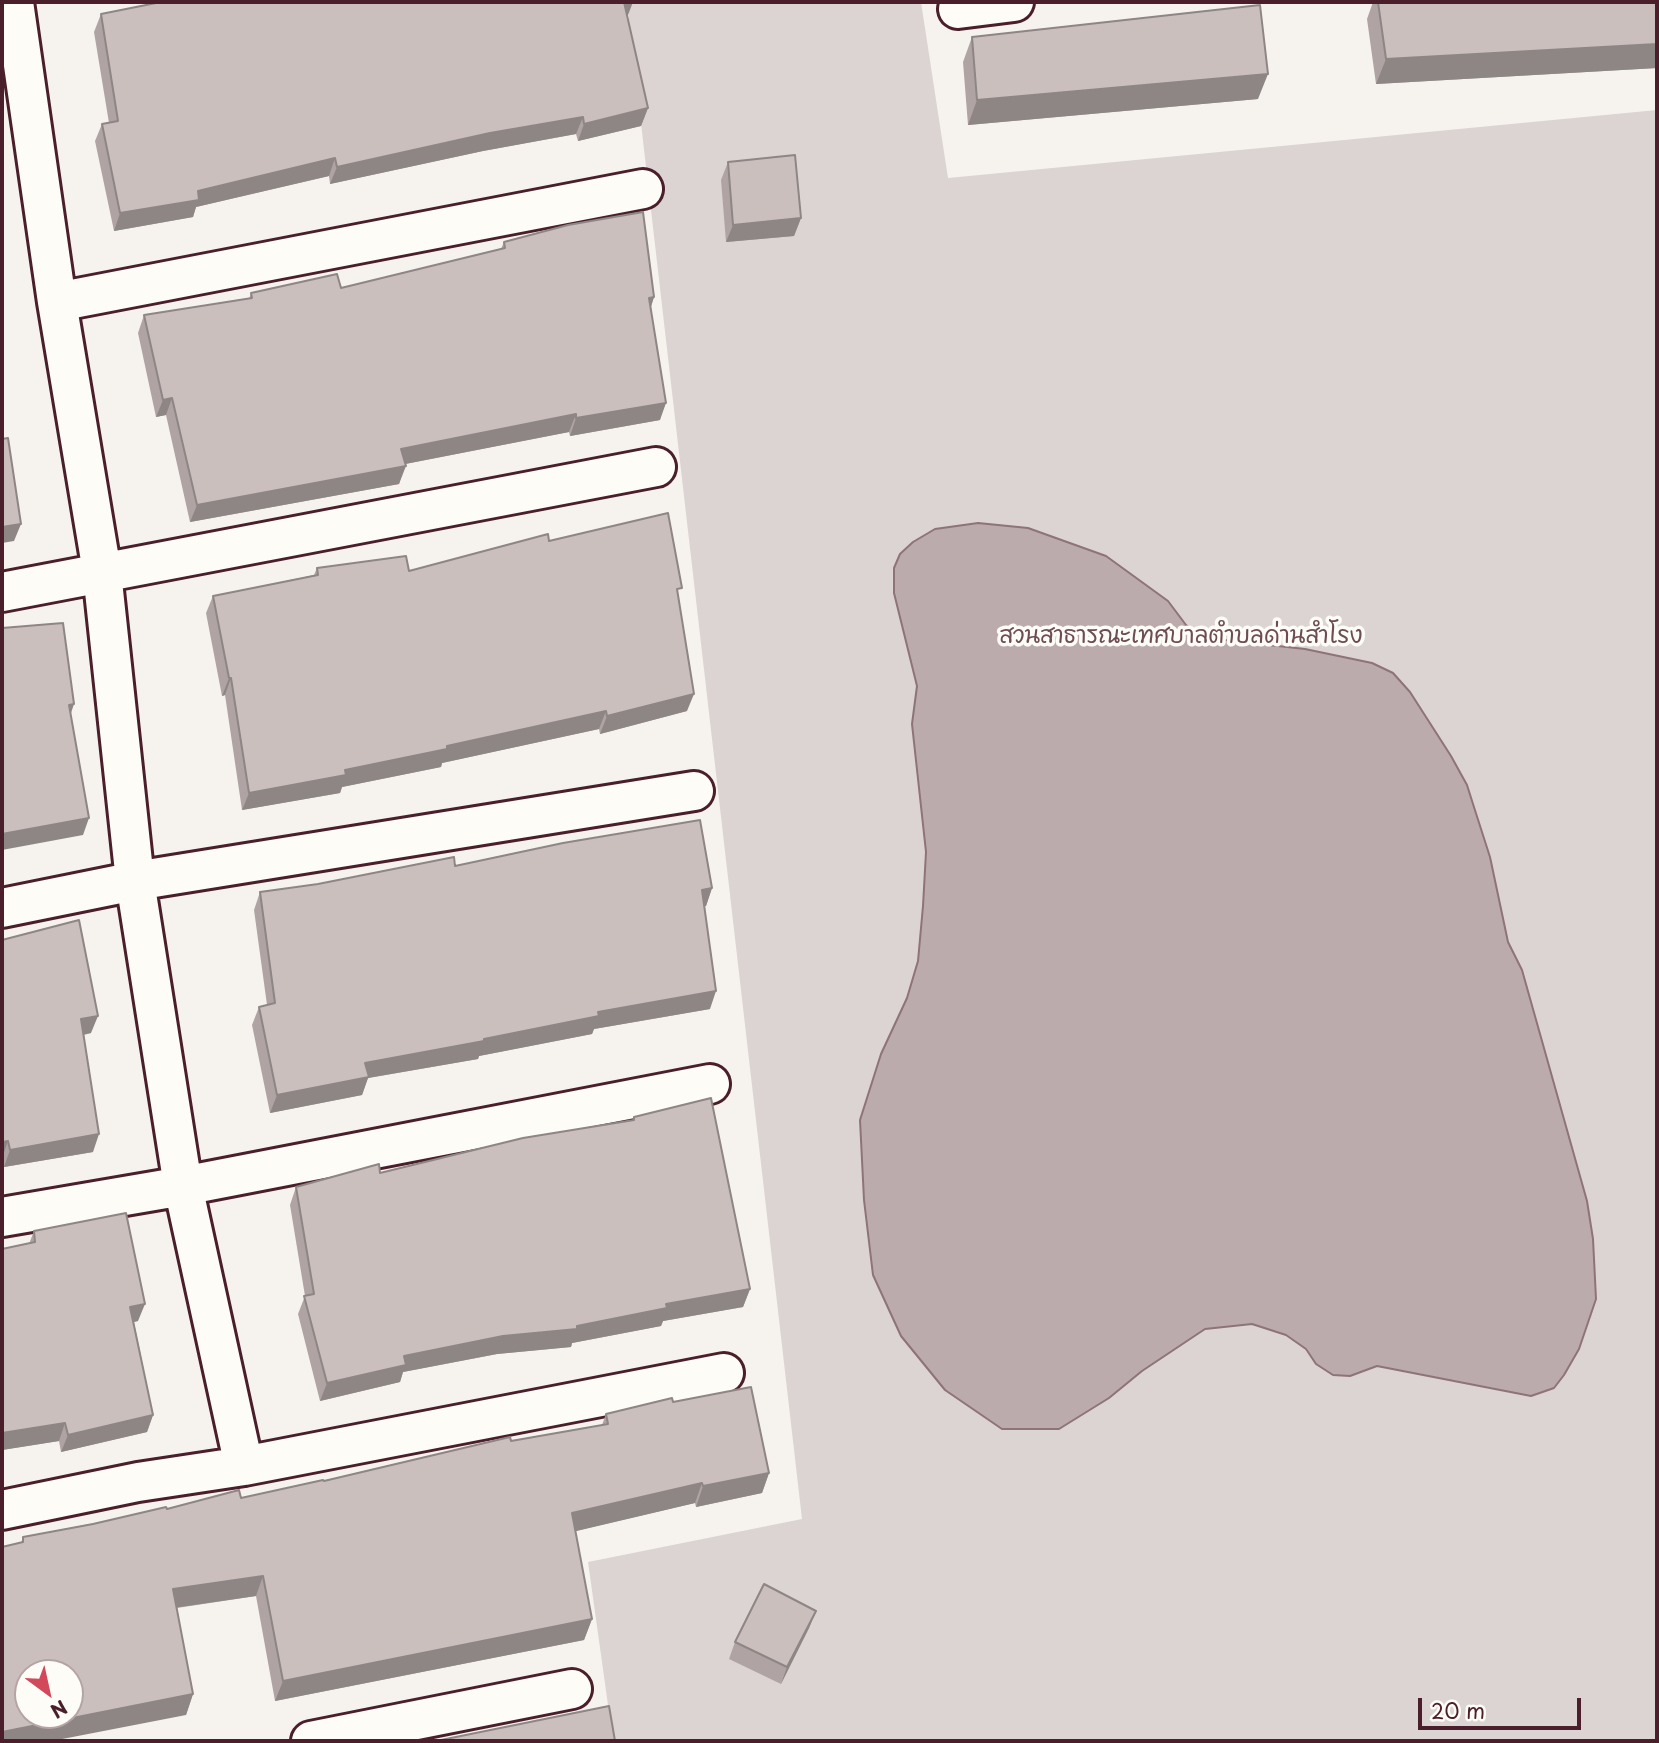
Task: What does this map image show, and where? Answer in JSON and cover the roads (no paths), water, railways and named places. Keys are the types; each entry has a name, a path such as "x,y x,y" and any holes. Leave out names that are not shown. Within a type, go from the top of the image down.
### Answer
{"street":[{"path":"16,2 57,302 102,572 135,881 183,1186 243,1465"},
{"path":"958,9 1014,2"},
{"path":"57,302 643,189"},
{"path":"2,592 656,467"},
{"path":"2,908 135,881 694,791"},
{"path":"2,1217 183,1186 709,1084"},
{"path":"2,1510 138,1482 243,1465 724,1373"},
{"path":"311,1741 572,1689"}],"park label":[{"name":"สวนสาธารณะเทศบาลตำบลด่านสำโรง","path":"1181,637"}]}
